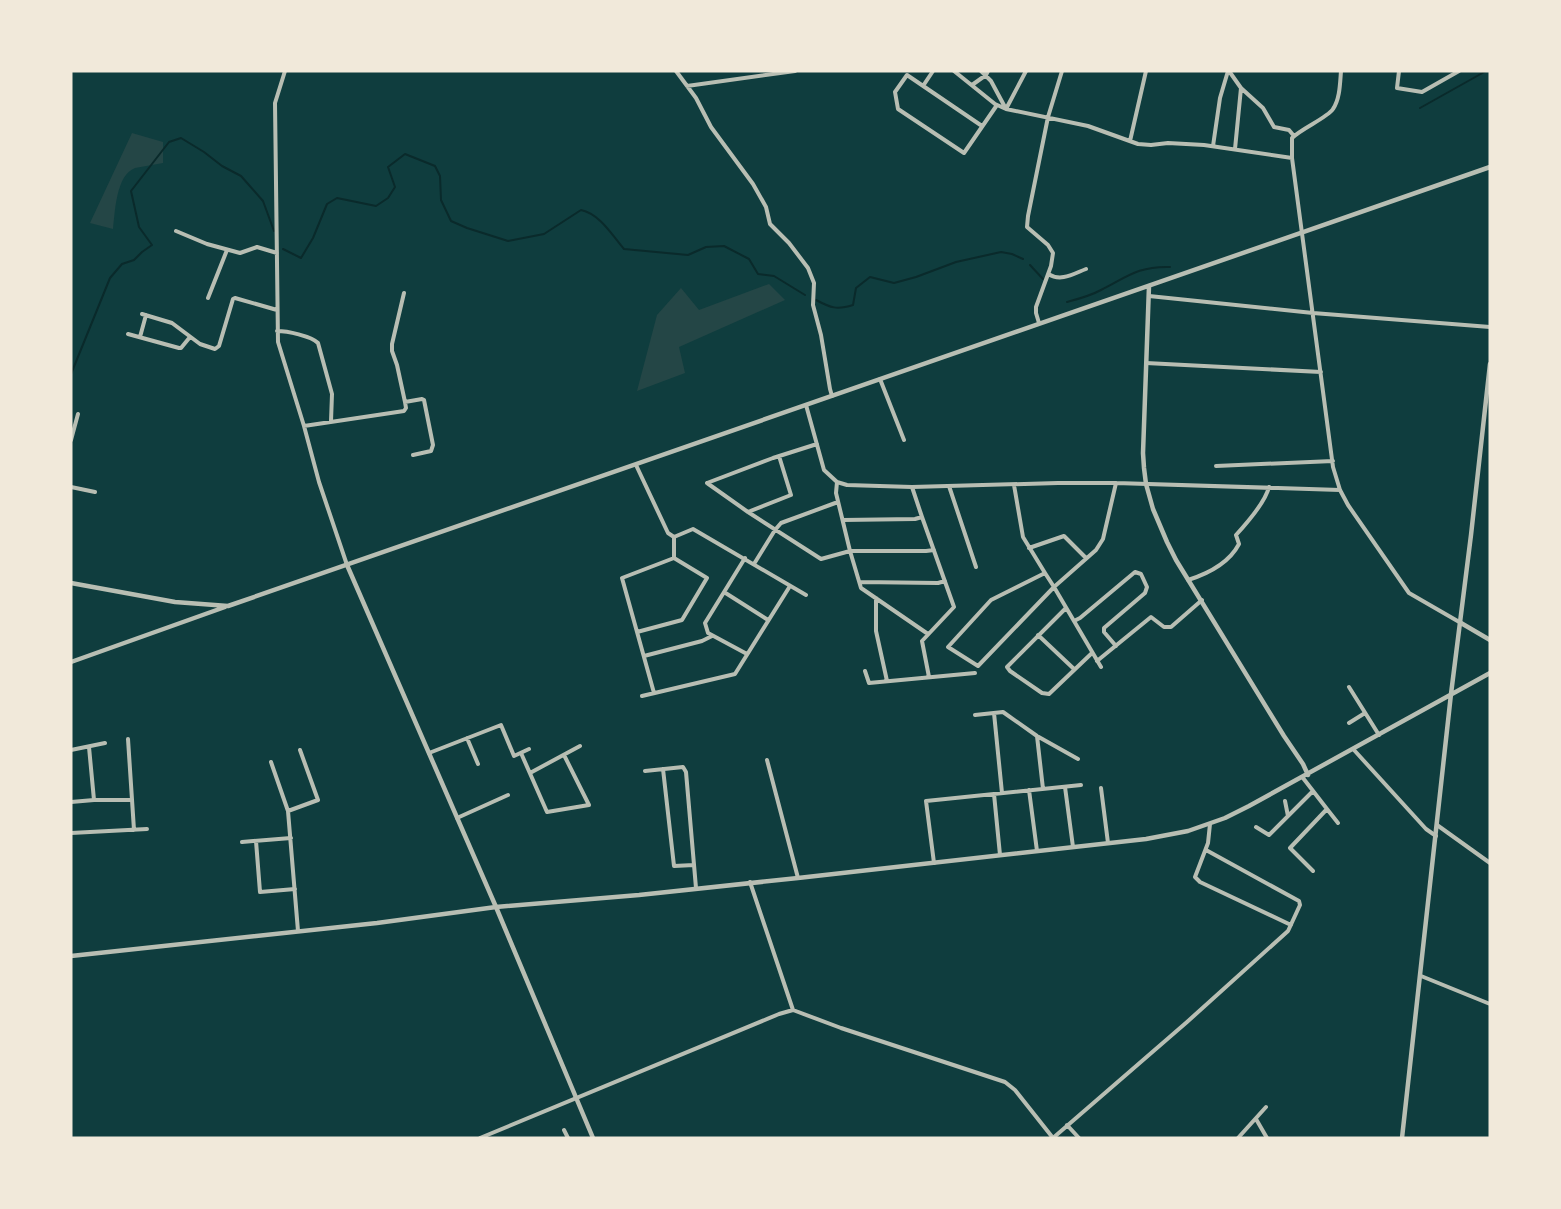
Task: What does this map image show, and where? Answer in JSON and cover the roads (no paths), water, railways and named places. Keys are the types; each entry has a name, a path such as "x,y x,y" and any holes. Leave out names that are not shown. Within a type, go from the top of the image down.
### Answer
{"street":[{"path":"285,71 276,103 277,331 281,354 304,426 319,482 347,565 496,907 593,1138"},
{"path":"676,71 696,98 711,127 753,184 766,207 770,224 789,243 808,268 814,283 813,305 821,335 832,396"},
{"path":"687,86 796,71"},
{"path":"923,86 933,71"},
{"path":"954,71 997,105 1006,109 1088,126 1138,144 1151,145 1168,142 1213,146 1292,158"},
{"path":"981,71 987,73 1006,109"},
{"path":"1006,109 1026,71"},
{"path":"1039,323 1036,307 1048,274 1053,253 1048,244 1028,227 1028,216 1048,117 1062,71"},
{"path":"1130,141 1146,71"},
{"path":"1229,72 1237,71"},
{"path":"1341,71 1337,100 1332,111 1298,132 1292,138 1292,158 1333,461 1340,490 1348,505 1409,592 1490,640"},
{"path":"1399,71 1397,88 1422,92 1459,71"},
{"path":"1213,146 1220,98 1229,72"},
{"path":"1229,72 1241,88 1263,108 1274,127 1288,130 1294,136"},
{"path":"972,85 987,73"},
{"path":"982,126 907,75 894,92 898,109 964,153 997,105"},
{"path":"1236,149 1241,88"},
{"path":"71,662 1490,167"},
{"path":"176,231 226,250 240,253 257,247 278,253"},
{"path":"208,298 226,250"},
{"path":"1048,274 1055,278 1060,278 1086,269"},
{"path":"1150,286 1143,452 1146,484 1166,542 1308,775"},
{"path":"304,426 402,413 406,408 392,351 404,293"},
{"path":"1149,296 1313,313 1490,327"},
{"path":"140,337 144,315 172,323 200,344 211,349 217,349 231,301 235,298 277,310"},
{"path":"277,331 285,331 318,343 332,394 331,421"},
{"path":"128,334 179,348 190,336"},
{"path":"1146,363 1321,372"},
{"path":"1402,1138 1490,364"},
{"path":"880,379 904,440"},
{"path":"405,402 424,400 433,445 431,451 413,455"},
{"path":"806,405 824,470 838,482 847,485 912,487 1116,483 1340,490"},
{"path":"71,440 78,414"},
{"path":"817,444 707,483 820,559 850,551 934,550"},
{"path":"748,512 791,496 779,456"},
{"path":"1216,466 1333,461"},
{"path":"636,465 668,533 674,538"},
{"path":"838,482 836,494 861,588 928,634"},
{"path":"1045,573 992,600 948,647 978,666 1054,586 1096,550 1103,539 1116,483"},
{"path":"1014,485 1023,538 1054,586 1101,667"},
{"path":"949,486 976,567"},
{"path":"71,487 95,492"},
{"path":"912,487 954,607 922,641 929,677"},
{"path":"1188,580 1204,575 1236,550 1239,544 1236,535 1247,524 1264,499 1269,487"},
{"path":"754,564 781,523 838,502"},
{"path":"843,520 915,519 922,517"},
{"path":"674,538 693,529 806,595"},
{"path":"1029,548 1064,536 1086,558"},
{"path":"674,538 674,558"},
{"path":"637,632 682,620 707,578 674,558"},
{"path":"654,693 622,578 674,558"},
{"path":"745,558 705,623 708,633 712,636 747,654"},
{"path":"1074,621 1135,572 1140,574 1148,587 1145,593 1104,628 1104,632 1116,646"},
{"path":"860,582 938,583 945,581"},
{"path":"71,582 175,602 228,606"},
{"path":"642,696 735,674 790,586"},
{"path":"724,592 768,620"},
{"path":"876,598 876,631 887,682"},
{"path":"1097,661 1151,617 1164,627 1171,627 1202,600"},
{"path":"1066,608 1007,666 1010,672 1042,693 1049,694 1092,652"},
{"path":"1038,635 1074,669"},
{"path":"644,656 702,641 712,636"},
{"path":"866,671 869,683 975,673"},
{"path":"71,956 377,923 496,907 934,863 1146,839 1188,831 1210,824 1303,778 1490,673"},
{"path":"1349,687 1379,735"},
{"path":"976,715 1003,712 1037,736 1078,759"},
{"path":"994,713 1002,793"},
{"path":"1348,723 1365,713"},
{"path":"429,752 500,725 514,756 529,749"},
{"path":"1037,736 1043,789"},
{"path":"467,738 478,764"},
{"path":"128,740 134,830"},
{"path":"71,750 105,743"},
{"path":"530,773 580,746"},
{"path":"89,747 94,800"},
{"path":"288,811 318,800 300,750"},
{"path":"1354,750 1426,829 1436,836"},
{"path":"521,753 547,812 589,804 564,755"},
{"path":"767,760 798,878"},
{"path":"271,762 288,811 298,931"},
{"path":"645,771 683,767 686,772 696,888"},
{"path":"663,769 674,866 694,865"},
{"path":"1303,778 1338,823"},
{"path":"934,863 926,801 1081,785"},
{"path":"1065,786 1073,847"},
{"path":"1101,788 1108,843"},
{"path":"1029,790 1037,851"},
{"path":"1256,827 1269,835 1313,791"},
{"path":"994,794 1000,855"},
{"path":"457,818 508,795"},
{"path":"71,802 132,800"},
{"path":"1284,801 1288,816"},
{"path":"1313,871 1290,848 1327,809"},
{"path":"1210,824 1206,850 1196,877 1200,882 1291,925"},
{"path":"1437,825 1490,862"},
{"path":"71,833 146,829"},
{"path":"242,842 290,838"},
{"path":"256,841 260,892 295,889"},
{"path":"480,1138 779,1014 793,1010 841,1028 1005,1082 1015,1090 1053,1138 1187,1022 1288,931 1300,905 1299,901 1206,850"},
{"path":"750,882 793,1010"},
{"path":"1420,976 1490,1004"},
{"path":"1238,1138 1266,1107"},
{"path":"1256,1119 1267,1138"},
{"path":"1067,1125 1079,1138"},
{"path":"564,1130 568,1138"}],"waterway":[{"path":"1420,108 1486,71"},
{"path":"71,374 110,278 122,264 134,260 152,245 139,227 131,191 169,142 181,138 222,166 241,176 263,201 274,231"},
{"path":"283,249 301,258 313,238 327,204 337,198 376,206 388,198 395,187 388,167 405,154 435,166 440,176 441,200 451,221 467,228 508,241 544,234 581,210 600,220 624,249 688,255 706,247 724,246 749,259 758,274 774,276 805,295"},
{"path":"816,300 838,308 847,307 853,305 856,288 870,277 894,283 956,262 1001,252 1023,259"},
{"path":"1030,265 1043,279"},
{"path":"1067,302 1093,294 1141,270 1170,267"}]}
